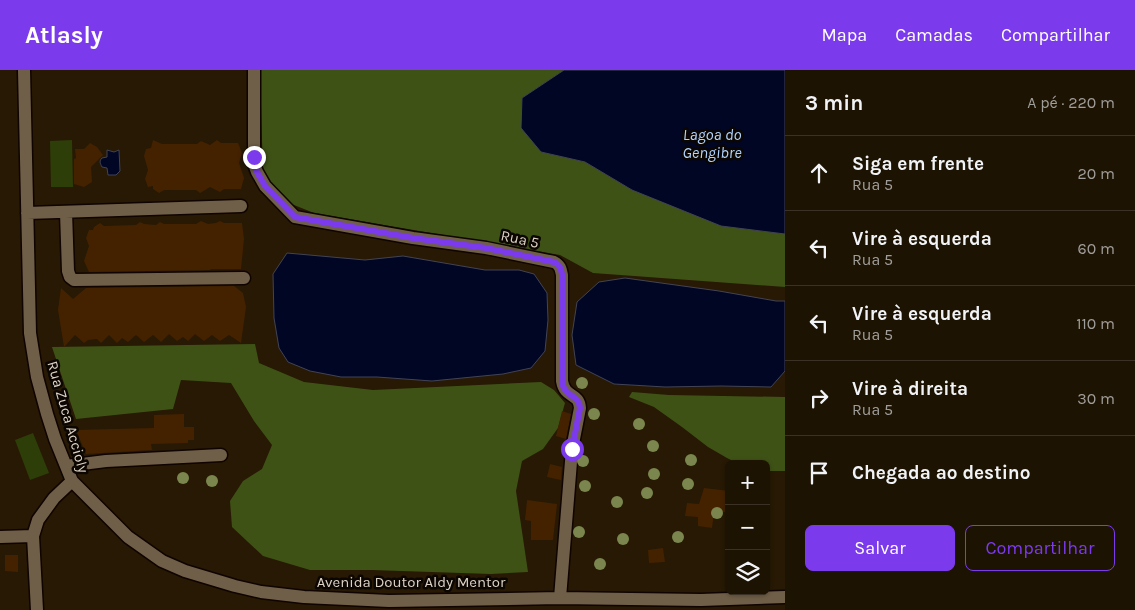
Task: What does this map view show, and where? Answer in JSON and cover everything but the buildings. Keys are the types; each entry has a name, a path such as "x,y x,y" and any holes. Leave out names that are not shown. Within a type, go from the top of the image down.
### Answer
{"street":[{"name":"Rua Zuca Accioly","path":"24,70 30,332 40,386 55,439 72,481 54,498 38,520 33,536 37,610"},
{"name":"Rua 5","path":"254,70 254,164 265,186 295,217 413,238 486,248 554,262 561,269 563,386 566,392 580,402 580,408 572,449 560,598"},
{"path":"27,213 241,206"},
{"path":"66,212 68,271 70,277 74,280 244,278"},
{"path":"66,466 106,461 221,455"},
{"name":"Avenida Doutor Aldy Mentor","path":"72,481 128,537 162,561 212,580 261,592 304,597 389,601 560,598 701,600 780,597"},
{"path":"0,537 33,536"},
{"path":"768,610 770,605 780,597"},
{"path":"701,600 710,604 715,610"}],"green space":[{"path":"260,70 564,70 522,98 541,152 585,162 632,190 721,225 785,234 785,287 593,273 560,255 314,213 289,203 263,174"},
{"path":"72,140 73,187 51,187 50,141"},
{"path":"255,344 259,363 304,382 373,390 541,382 554,390 565,403 558,428 543,449 522,461 516,491 528,572 491,574 310,570 263,556 232,527 230,501 243,481 262,469 272,445 254,421 231,383 181,380 173,409 76,419 52,347"},
{"path":"632,392 669,395 785,397 785,471 770,471 770,460 731,460 708,447 654,407 629,397"},
{"path":"33,433 49,473 30,480 15,440"}],"water":[{"name":"Lagoa do Gengibre","path":"564,70 785,70 785,234 721,226 632,190 585,162 541,152 521,128 522,98"},
{"path":"107,150 114,152 119,150 120,171 116,175 108,175 107,168 102,167 100,161 102,158 107,157"},
{"path":"287,253 365,260 403,256 485,270 519,270 534,274 547,293 548,320 545,351 531,368 503,374 432,381 377,377 341,377 310,371 288,362 279,348 274,318 273,274"},
{"path":"625,278 785,301 785,371 771,387 665,387 614,384 576,365 572,335 577,302 599,282"}],"route":[{"path":"254,157 257,172 265,186 295,217 413,238 486,248 558,264 562,274 562,381 566,392 580,402 572,449"}]}
